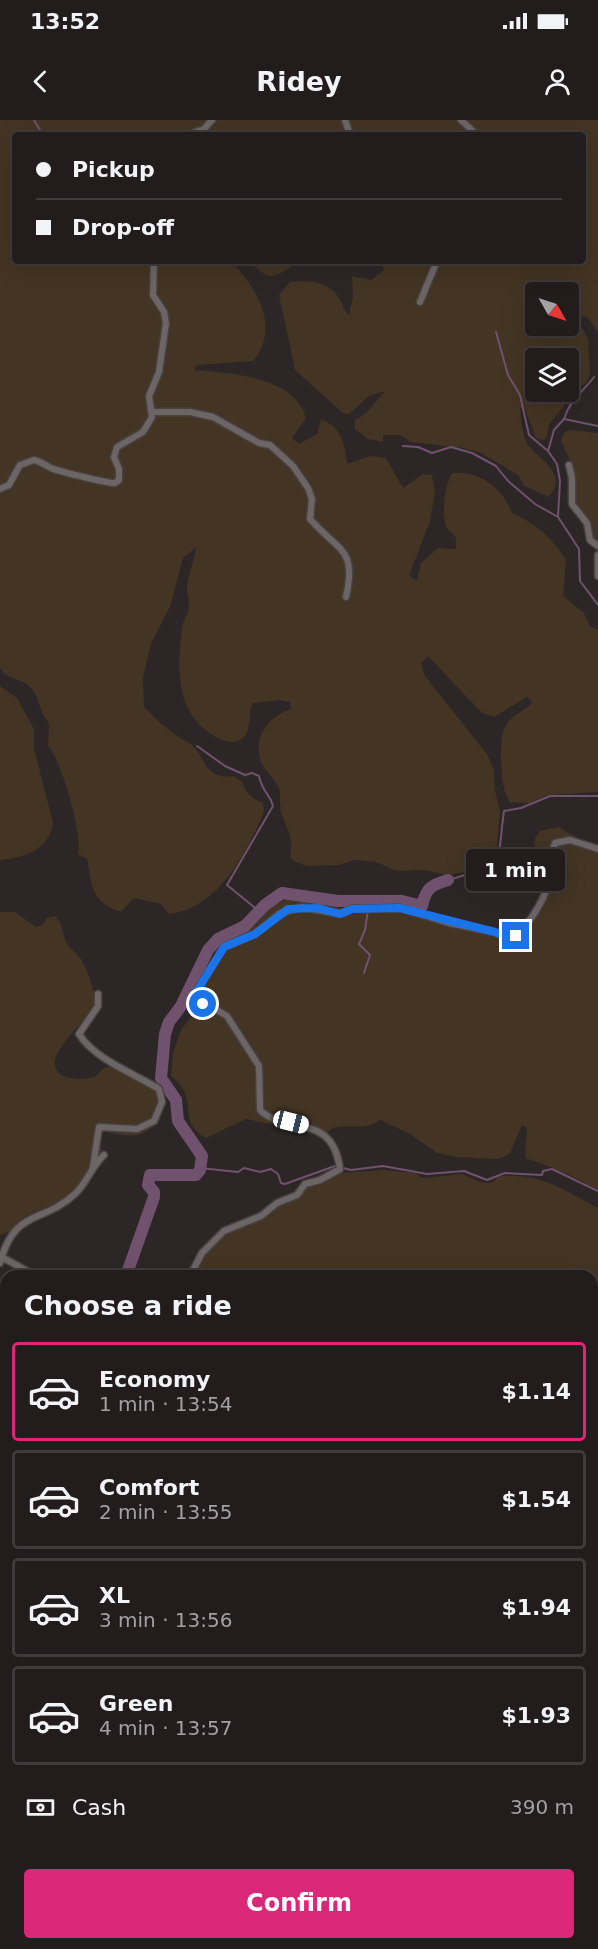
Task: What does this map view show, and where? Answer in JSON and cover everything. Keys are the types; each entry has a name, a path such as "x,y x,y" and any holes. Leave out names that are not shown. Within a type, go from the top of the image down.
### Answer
{"street":[{"path":"196,132 204,129 212,120"},
{"path":"461,120 474,132"},
{"path":"0,489 9,485 20,465 34,460 52,469 91,477 107,484 115,483 120,474 114,457 117,447 142,432 150,422 152,412 149,396 159,372 166,323 164,312 153,295 154,264"},
{"path":"420,302 436,264"},
{"path":"152,412 190,412 213,417 259,443 270,445 293,466 308,488 312,499 310,519 342,550 351,565 346,597"},
{"path":"569,465 572,478 572,504 587,523 590,540 598,546"},
{"path":"598,555 598,576"},
{"path":"193,1270 202,1253 224,1231 261,1216 277,1203 297,1195 305,1184 320,1180 340,1168 333,1146 328,1139 310,1128 274,1118 260,1110 259,1066 227,1016 200,1000 198,989 224,947 255,934 279,914 302,907 340,914 352,909 400,908 495,932 513,939 533,916 543,896 552,872 555,843 570,840 598,849"},
{"path":"93,1167 99,1127 137,1129 154,1121 162,1101 159,1089 128,1069 111,1063 83,1040 80,1034 98,1006 98,994"},
{"path":"24,1270 1,1259 7,1240 26,1219 53,1210 71,1197 104,1155"}],"shaded area":[{"path":"0,120 598,120 598,332 587,317 582,316 579,322 588,339 590,374 586,383 579,387 579,348 525,348 525,402 564,402 564,406 549,424 547,437 544,440 536,438 525,409 520,408 522,427 529,446 546,462 554,474 556,481 549,497 524,486 518,475 481,453 463,448 411,442 400,435 383,435 383,442 368,439 355,429 355,420 366,413 385,391 369,396 349,414 343,413 295,370 279,295 290,282 324,284 335,292 349,315 353,297 352,276 371,280 384,270 381,264 586,264 586,132 12,132 12,264 234,264 247,280 263,310 266,330 264,341 253,361 197,365 194,370 259,379 289,393 300,404 306,418 292,438 299,444 317,434 321,419 333,426 341,437 347,464 370,456 386,458 403,488 423,474 432,475 435,492 430,521 409,576 417,580 421,563 438,548 456,549 456,538 446,526 444,514 446,491 452,473 472,474 489,482 503,496 512,513 542,532 566,559 563,596 584,613 590,626 598,630 598,792 548,795 529,803 510,802 502,777 501,743 505,727 511,719 532,702 527,697 494,717 482,713 428,656 421,663 425,676 487,754 494,770 495,791 500,811 496,857 482,869 446,875 424,870 396,871 376,862 354,860 339,865 307,866 293,861 290,856 290,838 280,809 279,789 261,762 259,753 259,744 264,729 269,722 291,709 290,702 279,700 253,703 246,733 243,738 233,742 220,739 208,732 189,711 184,698 180,670 181,641 183,624 189,609 187,587 196,547 183,558 170,607 151,643 143,678 144,707 167,729 192,745 212,772 217,775 234,776 242,782 250,795 263,803 264,812 248,845 228,877 202,902 186,910 169,914 161,904 134,898 121,912 98,898 92,885 87,859 78,854 77,831 70,798 59,766 48,746 49,723 31,688 7,675 0,668"},
{"path":"253,264 294,264 273,276 268,276"},
{"path":"569,430 598,433 598,559 595,541 574,504 573,468 561,441 564,433"},
{"path":"0,686 17,698 34,729 34,748 53,823 46,840 34,851 26,855 0,860"},
{"path":"558,827 598,849 598,1190 563,1172 527,1159 525,1155 527,1128 522,1125 510,1153 499,1159 456,1157 437,1153 410,1134 380,1120 365,1126 337,1127 324,1134 303,1123 289,1128 246,1119 206,1138 191,1124 185,1093 171,1076 173,1053 181,1030 194,1013 207,966 220,947 254,926 272,906 295,897 355,912 396,910 510,941 545,896 527,885 533,865 535,838 540,831"},
{"path":"0,912 15,912 36,927 42,925 47,918 55,916 60,922 67,944 81,959 95,994 96,1003 92,1010 64,1043 55,1059 57,1071 66,1077 85,1079 96,1076 105,1067 115,1068 155,1090 159,1095 160,1104 158,1116 149,1130 136,1135 120,1135 104,1131 98,1143 103,1151 78,1187 59,1201 25,1217 12,1230 0,1235"},
{"path":"384,1170 415,1173 423,1178 462,1174 480,1182 491,1183 500,1176 515,1176 552,1184 598,1208 598,1270 197,1270 204,1255 224,1234 307,1187 339,1173"}],"waterway":[{"path":"34,120 41,132"},
{"path":"496,332 508,375 520,395 529,435 548,451 557,464 560,481 558,517"},
{"path":"564,419 573,401 594,377"},
{"path":"548,451 554,430 564,419 598,426"},
{"path":"403,446 418,447 432,453 451,447 472,453 496,466 508,481 535,504 558,517 579,549 580,581 598,605"},
{"path":"197,746 225,766 245,775 252,773 259,776 272,802 273,806 227,885 254,907 256,916"},
{"path":"448,880 481,870 496,860 499,853 504,811 521,808 550,796 598,796"},
{"path":"128,1270 154,1197 154,1192 148,1185 150,1175 196,1175 200,1170 202,1156 178,1121 176,1100 161,1078 165,1034 169,1022 181,1006 208,950 218,939 245,926 265,905 282,893 338,901 402,901 422,906 430,888 448,880"},
{"path":"364,973 370,955 359,944 365,930 369,903"},
{"path":"200,1168 238,1172 244,1168 260,1172 271,1169 278,1174 281,1183 285,1184 335,1166 351,1170 383,1166 427,1174 464,1171 487,1180 505,1173 542,1175 543,1171 552,1169 598,1191"}],"route":[{"path":"203,1004 198,995 198,989 213,960 224,947 255,934 288,909 318,908 340,914 352,909 400,908 487,932 500,933 506,938 513,939 516,936"}]}
